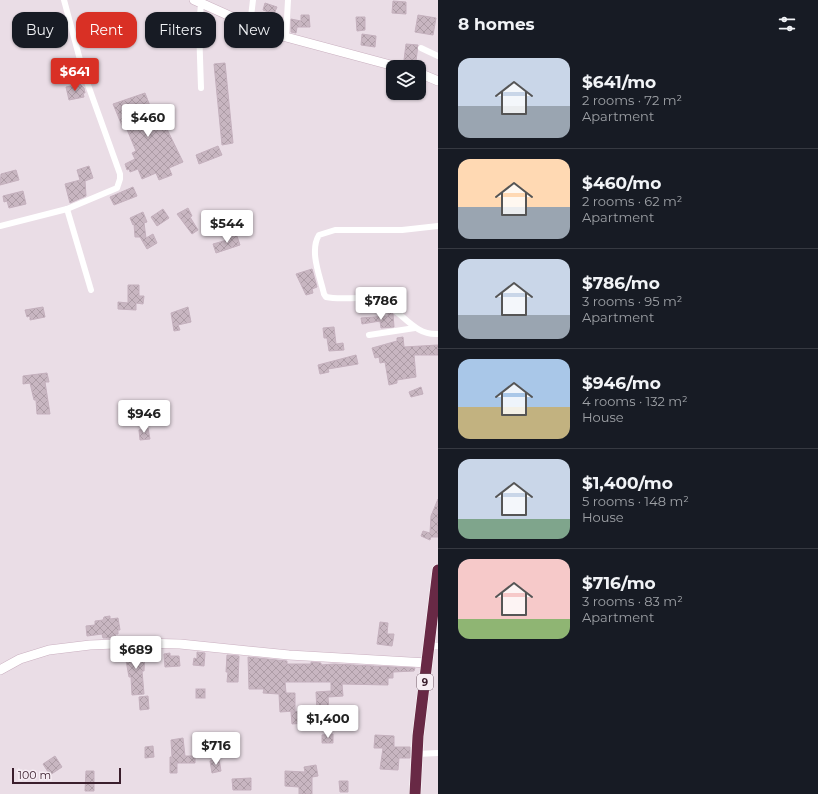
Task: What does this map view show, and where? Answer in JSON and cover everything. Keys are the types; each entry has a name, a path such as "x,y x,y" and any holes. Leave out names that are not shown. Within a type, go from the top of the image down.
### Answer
{"highway":[{"name":"9","path":"414,794 426,663 433,646 438,570"}],"street":[{"path":"0,226 67,209 117,188 120,179 83,71 64,0"},
{"path":"252,12 254,0"},
{"path":"288,0 286,37 386,64"},
{"path":"201,88 197,2 224,14"},
{"path":"421,48 438,56"},
{"path":"426,76 438,81"},
{"path":"67,209 92,290"},
{"path":"438,226 402,230 336,230 319,235 315,242 316,262 324,294 326,296 382,302 415,328 438,334"},
{"path":"369,335 415,328"},
{"path":"0,670 20,659 49,650 90,645 140,643 180,644 289,655 426,663"},
{"path":"417,754 438,753"}],"building":[{"path":"393,1 406,2 406,14 392,13"},
{"path":"265,3 277,7 275,12 263,10"},
{"path":"301,15 309,15 310,27 297,27 296,33 291,32 291,19 301,21"},
{"path":"418,15 436,18 433,35 415,32"},
{"path":"356,17 365,17 365,30 357,31"},
{"path":"362,34 376,36 375,47 361,45"},
{"path":"406,44 418,45 416,60 404,60"},
{"path":"225,63 233,143 222,145 214,64"},
{"path":"80,84 84,88 84,97 69,100 66,87"},
{"path":"145,93 150,106 153,105 161,122 163,121 183,162 169,168 172,175 159,180 156,173 142,179 138,169 130,172 129,169 127,170 125,164 135,159 132,153 136,151 126,127 123,128 113,104"},
{"path":"218,146 222,155 199,164 196,155"},
{"path":"89,166 93,178 85,181 86,196 70,203 65,184 80,180 77,170"},
{"path":"16,170 19,180 0,185 1,174"},
{"path":"133,187 137,196 114,205 110,197"},
{"path":"23,191 26,204 9,208 7,201 4,202 3,196"},
{"path":"188,208 192,216 190,217 198,230 192,234 177,214"},
{"path":"163,209 169,218 157,226 151,217"},
{"path":"143,212 147,222 144,223 146,238 153,234 157,243 147,249 140,237 135,237 134,224 133,225 130,218"},
{"path":"236,233 240,245 216,253 213,244 227,240 226,237"},
{"path":"312,269 317,287 312,289 313,293 306,295 296,274"},
{"path":"128,285 139,285 139,296 144,296 143,304 136,303 136,310 118,309 118,302 128,303"},
{"path":"43,307 45,317 30,320 30,316 27,317 25,310"},
{"path":"188,307 191,322 178,325 180,330 174,331 171,313"},
{"path":"388,311 393,314 394,327 381,328 380,321 362,324 361,318 388,316"},
{"path":"334,327 336,344 343,343 344,350 329,351 327,338 324,338 323,328"},
{"path":"403,337 404,347 438,345 438,355 414,355 416,377 397,380 397,383 389,385 385,362 380,363 379,357 375,358 372,348 397,341 397,338"},
{"path":"356,355 358,364 328,369 329,372 320,374 318,365"},
{"path":"47,373 49,382 45,382 50,414 37,414 36,400 34,400 30,383 23,384 23,376"},
{"path":"421,387 423,394 411,397 409,392"},
{"path":"148,428 150,439 140,440 139,430"},
{"path":"438,499 438,537 431,537 430,540 421,536 423,531 430,533 431,516"},
{"path":"110,616 110,619 118,618 120,630 118,630 118,634 115,634 116,638 103,638 102,634 87,636 86,626 95,625 95,621 103,620 104,617"},
{"path":"380,622 388,623 387,634 394,634 392,646 377,644"},
{"path":"131,649 145,649 144,671 142,671 144,694 132,695 131,677 129,677 125,655 131,655"},
{"path":"197,652 205,653 204,666 193,665 194,658 197,659"},
{"path":"170,653 170,656 179,656 180,666 165,667 164,654"},
{"path":"227,655 239,656 238,682 227,682"},
{"path":"248,657 287,661 287,664 311,664 311,662 321,663 321,665 334,664 415,668 414,671 393,672 393,678 388,678 388,685 342,684 343,696 328,697 329,711 317,712 316,692 331,691 331,682 285,682 286,693 295,693 295,711 280,712 279,694 263,693 264,689 249,689"},
{"path":"196,689 205,689 205,698 196,698"},
{"path":"148,696 149,709 140,710 139,697"},
{"path":"303,711 304,723 292,724 291,712"},
{"path":"333,734 333,743 322,743 322,735"},
{"path":"375,735 394,736 394,747 410,747 410,758 399,758 398,770 380,769 383,748 374,748"},
{"path":"183,738 185,756 195,756 195,763 177,763 177,773 170,773 170,757 172,757 171,740"},
{"path":"153,746 154,757 145,758 145,747"},
{"path":"55,756 62,767 50,775 43,764"},
{"path":"219,759 221,771 212,773 210,761"},
{"path":"316,765 318,776 312,777 312,794 299,794 299,787 285,786 285,771 305,772 304,767"},
{"path":"86,771 94,771 94,791 85,791"},
{"path":"251,778 251,790 233,790 232,779"},
{"path":"339,781 348,781 348,792 340,792"}]}
